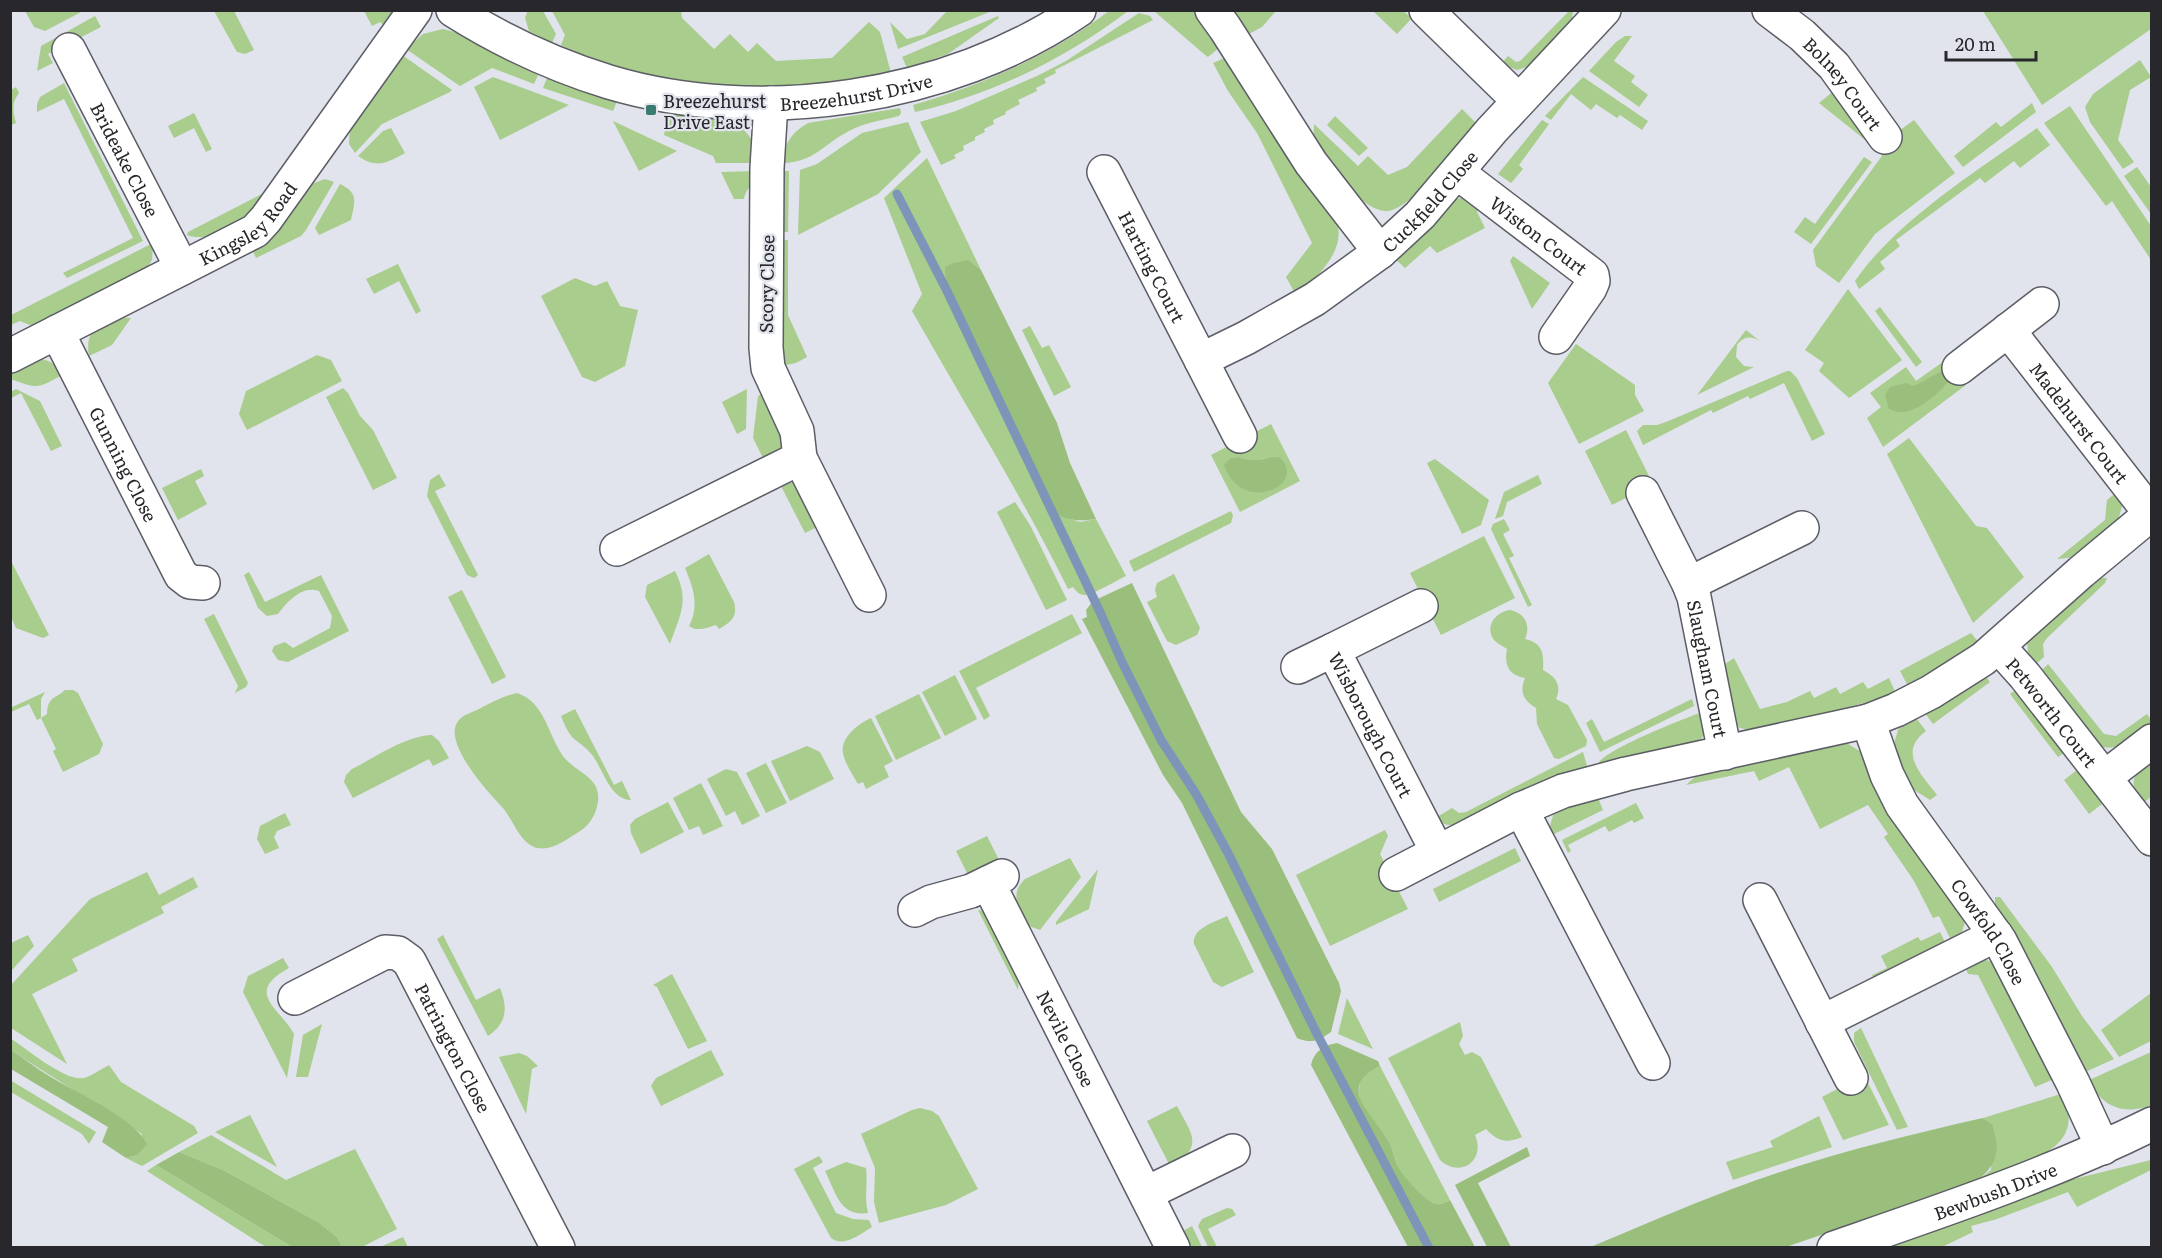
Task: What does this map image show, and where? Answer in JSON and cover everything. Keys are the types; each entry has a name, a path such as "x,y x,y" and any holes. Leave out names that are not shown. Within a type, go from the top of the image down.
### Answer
{"street":[{"name":"Kingsley Road","path":"10,356 255,231 267,219 415,10"},
{"name":"Breezehurst Drive","path":"453,10 483,29 532,53 611,82 648,92 687,98 771,103 828,99 930,80 1013,50 1052,29 1079,10"},
{"name":"Cuckfield Close","path":"1212,10 1311,163 1380,252 1410,226 1518,100 1604,10"},
{"path":"1426,10 1518,100"},
{"name":"Bolney Court","path":"1769,10 1802,35 1834,66 1885,137"},
{"name":"Brideake Close","path":"69,50 182,268"},
{"name":"Scory Close","path":"771,103 767,168 766,358 773,380 797,431 800,458 869,595"},
{"name":"Harting Court","path":"1104,172 1240,436"},
{"name":"Wiston Court","path":"1458,172 1592,275 1590,288 1556,337"},
{"path":"1202,360 1315,299 1380,252"},
{"path":"1959,368 2042,304"},
{"name":"Madehurst Court","path":"2008,330 2151,514"},
{"name":"Gunning Close","path":"57,332 181,575 190,582 203,583"},
{"path":"617,549 800,458"},
{"name":"Slaugham Court","path":"1643,493 1694,597 1725,753"},
{"path":"1396,874 1521,809 1563,791 1606,778 1868,721 1896,710 1950,681 1999,647 2081,572 2151,514"},
{"name":"Slaugham Court","path":"1689,584 1802,528"},
{"name":"Wisborough Court","path":"1421,606 1334,650 1437,851"},
{"name":"Petworth Court","path":"1999,647 2016,665 2105,777 2151,839"},
{"path":"1298,667 1334,650"},
{"name":"Cowfold Close","path":"1868,721 1882,765 1896,794 1996,935 2073,1083 2103,1148"},
{"name":"Petworth Court","path":"2105,777 2151,741"},
{"path":"1521,809 1653,1063"},
{"name":"Nevile Close","path":"915,910 931,902 971,891 995,880 1173,1248"},
{"path":"1760,900 1851,1078"},
{"path":"1822,1022 1996,935"},
{"name":"Patrington Close","path":"296,998 385,952 398,953 409,961 558,1248"},
{"name":"Bewbush Drive","path":"1834,1248 2027,1180 2103,1148 2151,1124"},
{"path":"1147,1193 1233,1151"}],"green space":[{"path":"528,10 543,11 556,34 552,43 529,31 525,18"},
{"path":"948,10 992,11 898,49 890,22 907,39 925,34"},
{"path":"25,11 83,11 45,31 34,27"},
{"path":"214,11 234,11 254,50 245,54 237,52"},
{"path":"364,11 395,11 388,29 380,22 372,26"},
{"path":"552,11 681,11 682,18 714,49 730,34 748,52 757,43 776,61 832,58 869,22 880,32 891,73 783,86 710,85 674,80 604,63 561,45 565,35"},
{"path":"1109,11 1128,11 1080,44 1027,73 972,96 915,112 913,105 965,88 1040,55"},
{"path":"1154,11 1193,11 1221,46 1208,57"},
{"path":"1226,11 1276,11 1262,27 1247,35"},
{"path":"1373,11 1403,11 1412,18 1397,34"},
{"path":"1569,11 1573,12 1571,26 1530,66 1517,70 1501,64 1508,56 1516,62 1520,61"},
{"path":"1983,11 2151,11 2151,29 2042,105"},
{"path":"1139,13 1150,16 1153,20 1055,70 1056,73 1044,79 1046,83 1036,88 1037,91 1018,100 1020,104 993,120 994,124 984,129 985,132 975,137 975,140 963,146 964,150 954,155 956,158 941,165 920,122 956,111 1037,76 1066,61"},
{"path":"95,16 101,27 48,54 53,63 37,71 41,46"},
{"path":"998,16 999,18 948,54 907,68 902,57"},
{"path":"443,29 455,32 538,75 534,84 492,68 460,86 406,49 423,34"},
{"path":"1625,36 1632,36 1614,61 1635,76 1631,82 1648,95 1639,107 1589,71 1616,42"},
{"path":"402,55 452,90 382,124 355,153 349,144 350,126"},
{"path":"1229,56 1337,222 1339,233 1334,253 1321,272 1296,295 1286,277 1312,243 1257,133 1228,91 1213,63"},
{"path":"2140,60 2151,77 2130,90 2118,140 2134,162 2123,169 2090,122 2085,107 2093,94"},
{"path":"493,77 569,105 500,140 474,87"},
{"path":"1583,77 1648,121 1642,130 1620,115 1617,118 1596,104 1591,110 1571,94 1551,120 1545,116"},
{"path":"547,78 617,101 613,111 543,88"},
{"path":"64,83 143,241 67,278 63,273 133,238 64,99 37,112 40,97"},
{"path":"16,87 19,93 13,107 16,123 11,125 11,90"},
{"path":"1835,90 1869,143 1819,103"},
{"path":"2032,103 2036,112 1963,167 1954,156 1996,122 2001,127"},
{"path":"2070,106 2151,226 2151,260 2112,201 2106,206 2044,123"},
{"path":"900,108 899,116 855,128 803,160 782,163 789,140 808,123"},
{"path":"1462,109 1478,125 1421,189 1396,209 1380,210 1363,201 1327,163 1314,143 1314,124 1358,166 1368,156 1388,175 1407,167"},
{"path":"668,112 714,117 736,124 751,139 755,163 716,163 713,156 664,135"},
{"path":"194,113 212,149 206,152 194,128 174,138 168,126"},
{"path":"1335,116 1368,148 1359,156 1327,125"},
{"path":"1542,120 1549,124 1519,165 1523,169 1511,183 1498,174"},
{"path":"1914,120 1955,173 1875,234 1839,283 1816,266 1813,250 1882,156 1877,147"},
{"path":"613,121 677,151 639,171"},
{"path":"908,122 921,152 878,194 798,235 800,170 817,164 862,133"},
{"path":"391,128 405,153 382,163 371,162 358,156 383,131"},
{"path":"2037,128 2050,145 2020,168 2014,161 1985,183 1980,178 1896,240 1900,246 1880,262 1885,269 1859,289 1855,281 1872,259 1915,217 1964,179"},
{"path":"1864,157 1872,162 1811,244 1794,232 1805,217 1815,224"},
{"path":"927,158 981,270 969,260 947,291 1053,513 1080,522 1096,519 1126,576 1089,594 1078,593 1073,587 1068,589 1012,484 912,311 922,294 884,198"},
{"path":"2137,167 2151,187 2151,214 2124,176"},
{"path":"755,171 754,180 744,199 734,199 721,172"},
{"path":"778,171 789,171 788,232 777,232"},
{"path":"325,179 334,182 301,236 256,258 251,247 309,185"},
{"path":"340,184 353,195 354,208 351,220 319,235 315,228"},
{"path":"262,194 265,196 252,214 234,227 209,236 187,235 188,232"},
{"path":"1460,198 1469,198 1481,205 1477,212 1485,228 1437,253 1430,246 1405,268 1392,256 1448,203"},
{"path":"778,240 788,240 788,315 807,357 796,363 785,365 778,358"},
{"path":"153,243 152,260 146,270 37,328 20,321 11,325 11,315"},
{"path":"1513,256 1550,283 1532,309 1510,261"},
{"path":"969,260 981,270 1057,423 1070,463 1096,519 1074,520 1053,513 947,291 945,267"},
{"path":"398,264 421,311 416,314 399,281 374,294 366,279"},
{"path":"575,278 595,286 607,281 620,306 638,310 625,366 595,382 582,377 541,296"},
{"path":"1848,289 1902,360 1849,398 1819,371 1824,363 1805,350"},
{"path":"1880,307 1922,362 1916,367 1875,311"},
{"path":"109,317 131,318 112,345 89,356 88,343 92,334"},
{"path":"1030,326 1042,348 1049,345 1071,387 1054,396 1022,330"},
{"path":"1746,330 1761,342 1745,338 1737,345 1736,357 1744,366 1754,367 1697,395"},
{"path":"1576,344 1635,385 1635,395 1644,411 1579,444 1548,383"},
{"path":"317,355 331,360 342,381 247,430 239,414 246,391"},
{"path":"37,358 52,363 64,374 38,386 11,379 10,366"},
{"path":"1947,359 1966,385 1883,447 1867,418 1881,407 1870,393 1906,367 1916,381","holes":["1944,370 1900,413 1913,387"]},
{"path":"1944,370 1951,376 1929,400 1906,412 1889,409 1885,395 1890,387 1906,383 1913,386"},
{"path":"1787,371 1797,378 1825,434 1812,441 1784,383 1750,399 1748,396 1713,413 1711,410 1643,445 1637,431 1643,425 1657,425 1666,422"},
{"path":"343,388 360,416 373,430 397,478 373,490 326,397"},
{"path":"16,389 40,401 62,446 51,451 21,393 11,398 11,392"},
{"path":"747,389 746,429 737,434 722,402"},
{"path":"768,390 780,422 783,439 777,454 765,462 753,438 758,396"},
{"path":"1271,424 1300,481 1240,512 1211,455","holes":["1239,457 1252,462 1269,457 1227,472 1225,465 1230,458"]},
{"path":"1626,430 1653,484 1612,505 1585,451"},
{"path":"1909,438 1976,526 1987,528 2024,577 1973,623 1887,454"},
{"path":"1279,457 1286,467 1286,477 1280,485 1270,491 1257,492 1245,489 1233,481 1224,465 1230,458 1254,460"},
{"path":"1435,459 1489,500 1481,525 1462,534 1427,463"},
{"path":"201,469 204,476 195,481 207,504 178,520 162,488"},
{"path":"439,474 446,486 435,491 478,575 474,578 467,575 427,496 430,480"},
{"path":"1538,475 1542,484 1507,502 1503,516 1495,519 1504,492"},
{"path":"782,482 795,483 817,520 815,528 805,533 781,486"},
{"path":"2118,491 2123,502 2118,521 2076,557 2057,559 2105,520 2107,500"},
{"path":"1015,502 1030,525 1067,600 1046,610 997,512"},
{"path":"1231,511 1233,516 1231,523 1134,572 1129,561"},
{"path":"1504,519 1510,530 1503,534 1514,556 1509,558 1532,605 1528,607 1491,529 1493,524"},
{"path":"1484,536 1515,598 1441,635 1410,573"},
{"path":"709,554 734,602 735,612 730,621 719,629 716,625 696,629 689,626 695,604 693,589 685,568"},
{"path":"10,559 49,635 43,638 16,628 11,617"},
{"path":"675,571 680,582 683,600 670,644 645,597 647,585"},
{"path":"249,572 265,602 321,575 349,631 288,662 278,660 272,651 274,646 285,642 293,648 330,628 332,616 319,591 307,590 295,596 278,614 267,616 258,608 244,575"},
{"path":"1174,574 1200,628 1197,635 1176,645 1167,641 1147,602 1157,597 1155,590 1157,583"},
{"path":"2089,577 2107,578 2105,583 2047,638 2043,644 2044,657 2034,666 2028,653 2027,640"},
{"path":"1132,583 1241,812 1272,849 1339,983 1341,991 1331,1032 1318,1039 1306,1041 1297,1038 1182,803 1163,775 1082,619 1087,617 1086,610 1093,601"},
{"path":"462,590 506,677 492,684 448,597"},
{"path":"1510,610 1520,614 1525,620 1527,634 1525,639 1539,646 1543,659 1543,670 1557,682 1556,699 1568,705 1587,740 1586,746 1559,759 1554,758 1537,724 1536,708 1524,696 1522,688 1525,678 1519,677 1508,668 1507,649 1491,635 1493,620"},
{"path":"214,614 248,683 246,687 235,693 238,686 204,619"},
{"path":"1072,614 1082,633 976,688 990,716 984,720 959,671"},
{"path":"1971,633 1980,644 1964,657 1908,686 1900,671"},
{"path":"1734,658 1760,709 1787,702 1810,691 1814,698 1836,687 1840,694 1863,682 1868,689 1889,678 1896,694 1754,731 1740,728 1734,722 1722,666"},
{"path":"2048,664 2104,734 2116,736 2147,714 2151,720 2151,726 2120,745 2106,748 2099,746 2039,673"},
{"path":"1984,674 1990,682 1933,724 1922,709"},
{"path":"955,675 977,719 945,736 922,692"},
{"path":"2020,687 2068,750 2058,757 2010,694"},
{"path":"65,690 78,693 103,744 99,754 63,772 53,751 56,749 41,718 47,714 50,701"},
{"path":"45,692 41,699 41,718 37,720 29,704 11,712 10,708"},
{"path":"517,693 526,697 539,710 561,753 593,782 597,789 596,810 587,825 552,847 534,847 524,840 507,813 469,766 456,740 455,729 461,718"},
{"path":"919,694 941,738 896,760 875,716"},
{"path":"1692,699 1694,706 1600,752 1586,723 1592,719 1604,742"},
{"path":"575,709 614,785 622,781 631,800 624,799 613,790 593,756 572,737 561,716"},
{"path":"1705,711 1705,733 1699,742 1600,765 1599,762 1606,756 1632,741"},
{"path":"1913,714 1926,731 1913,747 1913,755 1919,771 1937,795 1930,800 1908,786 1894,753 1898,730"},
{"path":"871,718 893,761 884,766 889,777 866,789 863,782 858,784 849,769 843,747 851,732"},
{"path":"432,735 439,741 449,758 433,766 429,759 353,798 344,782 346,775 352,769 401,743"},
{"path":"1845,742 1861,752 1966,919 1962,932 1951,940 1939,916 1933,918 1914,881 1884,837 1888,834 1868,805 1820,829 1789,767 1759,781 1754,771 1686,785 1702,771"},
{"path":"807,746 820,752 834,779 790,801 771,761"},
{"path":"1583,752 1588,769 1456,826 1443,823 1437,817 1452,808 1459,813 1466,812"},
{"path":"2151,759 2151,797 2142,804 2135,789 2134,779"},
{"path":"766,763 787,803 766,813 746,773"},
{"path":"2081,767 2106,801 2089,814 2064,780"},
{"path":"726,769 737,772 760,816 742,825 735,811 726,816 707,779"},
{"path":"701,783 723,826 703,835 699,826 689,830 673,798"},
{"path":"1596,793 1603,810 1552,835 1550,826 1554,812"},
{"path":"668,802 684,832 641,854 631,833 630,825 635,819"},
{"path":"1636,803 1644,818 1634,823 1632,820 1609,832 1605,826 1568,845 1571,851 1568,853 1562,840"},
{"path":"285,813 291,825 277,831 274,837 279,848 265,854 257,839 260,826"},
{"path":"1385,830 1388,836 1380,854 1408,909 1330,946 1296,875"},
{"path":"987,836 1000,862 969,877 956,851"},
{"path":"1515,848 1521,861 1439,902 1433,889"},
{"path":"1070,858 1081,877 1040,930 1026,925 1016,896 1020,885 1025,879"},
{"path":"1098,869 1089,909 1056,925 1056,922"},
{"path":"147,872 159,895 193,877 198,887 161,907 164,913 72,959 78,971 32,994 67,1064 11,1028 11,985 90,899"},
{"path":"1995,897 2000,897 2052,967 2082,1016 2114,1059 2083,1073 1995,910"},
{"path":"978,910 985,911 1020,965 1018,990"},
{"path":"1227,916 1254,972 1222,987 1213,982 1194,944 1194,938 1205,926"},
{"path":"1940,932 1946,944 1875,980 1872,975 1887,968 1881,956 1918,937 1921,941"},
{"path":"28,935 34,946 11,971 11,943"},
{"path":"443,935 476,1000 500,988 504,1002 504,1015 499,1026 488,1036 437,939"},
{"path":"283,958 289,968 275,977 268,985 267,993 269,1001 294,1034 287,1078 243,992 248,976"},
{"path":"1982,959 1997,963 2054,1079 2035,1087 1978,975 1968,974 1964,964"},
{"path":"672,974 707,1041 688,1049 657,987 653,985"},
{"path":"2151,993 2151,1041 2119,1057 2101,1030"},
{"path":"1347,998 1373,1049 1338,1034"},
{"path":"1460,1022 1463,1036 1459,1044 1465,1055 1472,1052 1481,1057 1522,1137 1506,1141 1494,1136 1486,1129 1475,1135 1478,1144 1474,1159 1470,1164 1456,1168 1440,1160 1388,1058"},
{"path":"322,1024 308,1077 296,1077 303,1035"},
{"path":"1861,1028 1908,1127 1897,1130 1854,1042 1854,1033"},
{"path":"10,1038 56,1070 76,1078 87,1077 109,1065 121,1082 194,1126 198,1133 142,1166 126,1158 137,1155 142,1134 11,1050"},
{"path":"1337,1043 1378,1061 1380,1066 1367,1074 1360,1083 1359,1092 1367,1111 1388,1140 1404,1176 1421,1194 1433,1202 1441,1204 1450,1200 1475,1247 1408,1247 1311,1065 1314,1056 1320,1050"},
{"path":"11,1050 49,1076 118,1115 140,1134 147,1144 137,1155 126,1158 102,1142 108,1127 11,1069"},
{"path":"711,1050 724,1075 661,1106 651,1086 656,1078"},
{"path":"2151,1052 2152,1105 2150,1106 2139,1109 2121,1109 2106,1102 2087,1081"},
{"path":"519,1053 527,1056 538,1066 532,1069 526,1114 499,1057"},
{"path":"1380,1066 1450,1200 1439,1204 1433,1202 1409,1182 1400,1170 1388,1140 1364,1107 1359,1091 1361,1080"},
{"path":"1864,1075 1889,1125 1843,1140 1822,1097"},
{"path":"10,1080 96,1132 89,1144 82,1134 11,1092"},
{"path":"2064,1093 2069,1120 2062,1139 2053,1148 2028,1162 1977,1181 1991,1170 1992,1124 1983,1118"},
{"path":"1177,1106 1191,1133 1192,1147 1171,1168 1147,1121"},
{"path":"920,1108 932,1111 939,1116 978,1189 946,1205 879,1223 874,1202 875,1168 861,1134"},
{"path":"250,1115 277,1167 215,1132"},
{"path":"1819,1116 1832,1147 1733,1180 1726,1162 1773,1147 1770,1141"},
{"path":"1983,1118 1992,1124 1997,1149 1994,1162 1977,1181 1786,1247 1588,1248 1763,1178 1825,1158"},
{"path":"211,1135 286,1180 355,1149 397,1229 362,1247 342,1247 337,1237 318,1222 223,1170 179,1152"},
{"path":"1527,1147 1530,1156 1478,1183 1511,1247 1487,1247 1455,1185"},
{"path":"179,1152 223,1170 318,1222 337,1237 342,1247 292,1247 156,1165"},
{"path":"819,1156 823,1162 813,1168 836,1213 853,1219 869,1220 872,1227 847,1241 836,1241 831,1238 794,1169"},
{"path":"2151,1160 2151,1170 2077,1207 2068,1192 1997,1219 1971,1226 1973,1232 1942,1247 1879,1248 2066,1181"},
{"path":"846,1162 866,1168 868,1213 851,1211 845,1207 836,1195 825,1171"},
{"path":"156,1165 292,1247 267,1247 261,1244 147,1171"},
{"path":"1227,1208 1232,1209 1236,1215 1208,1229 1217,1247 1208,1247 1198,1226 1202,1219"},
{"path":"1192,1226 1202,1247 1189,1247 1181,1232"},
{"path":"403,1237 408,1247 380,1247"}],"waterway":[{"path":"897,194 947,291 1161,740 1196,794 1228,853 1317,1034 1429,1248"}],"place":[{"name":"Breezehurst Drive East","path":"651,110"}]}
